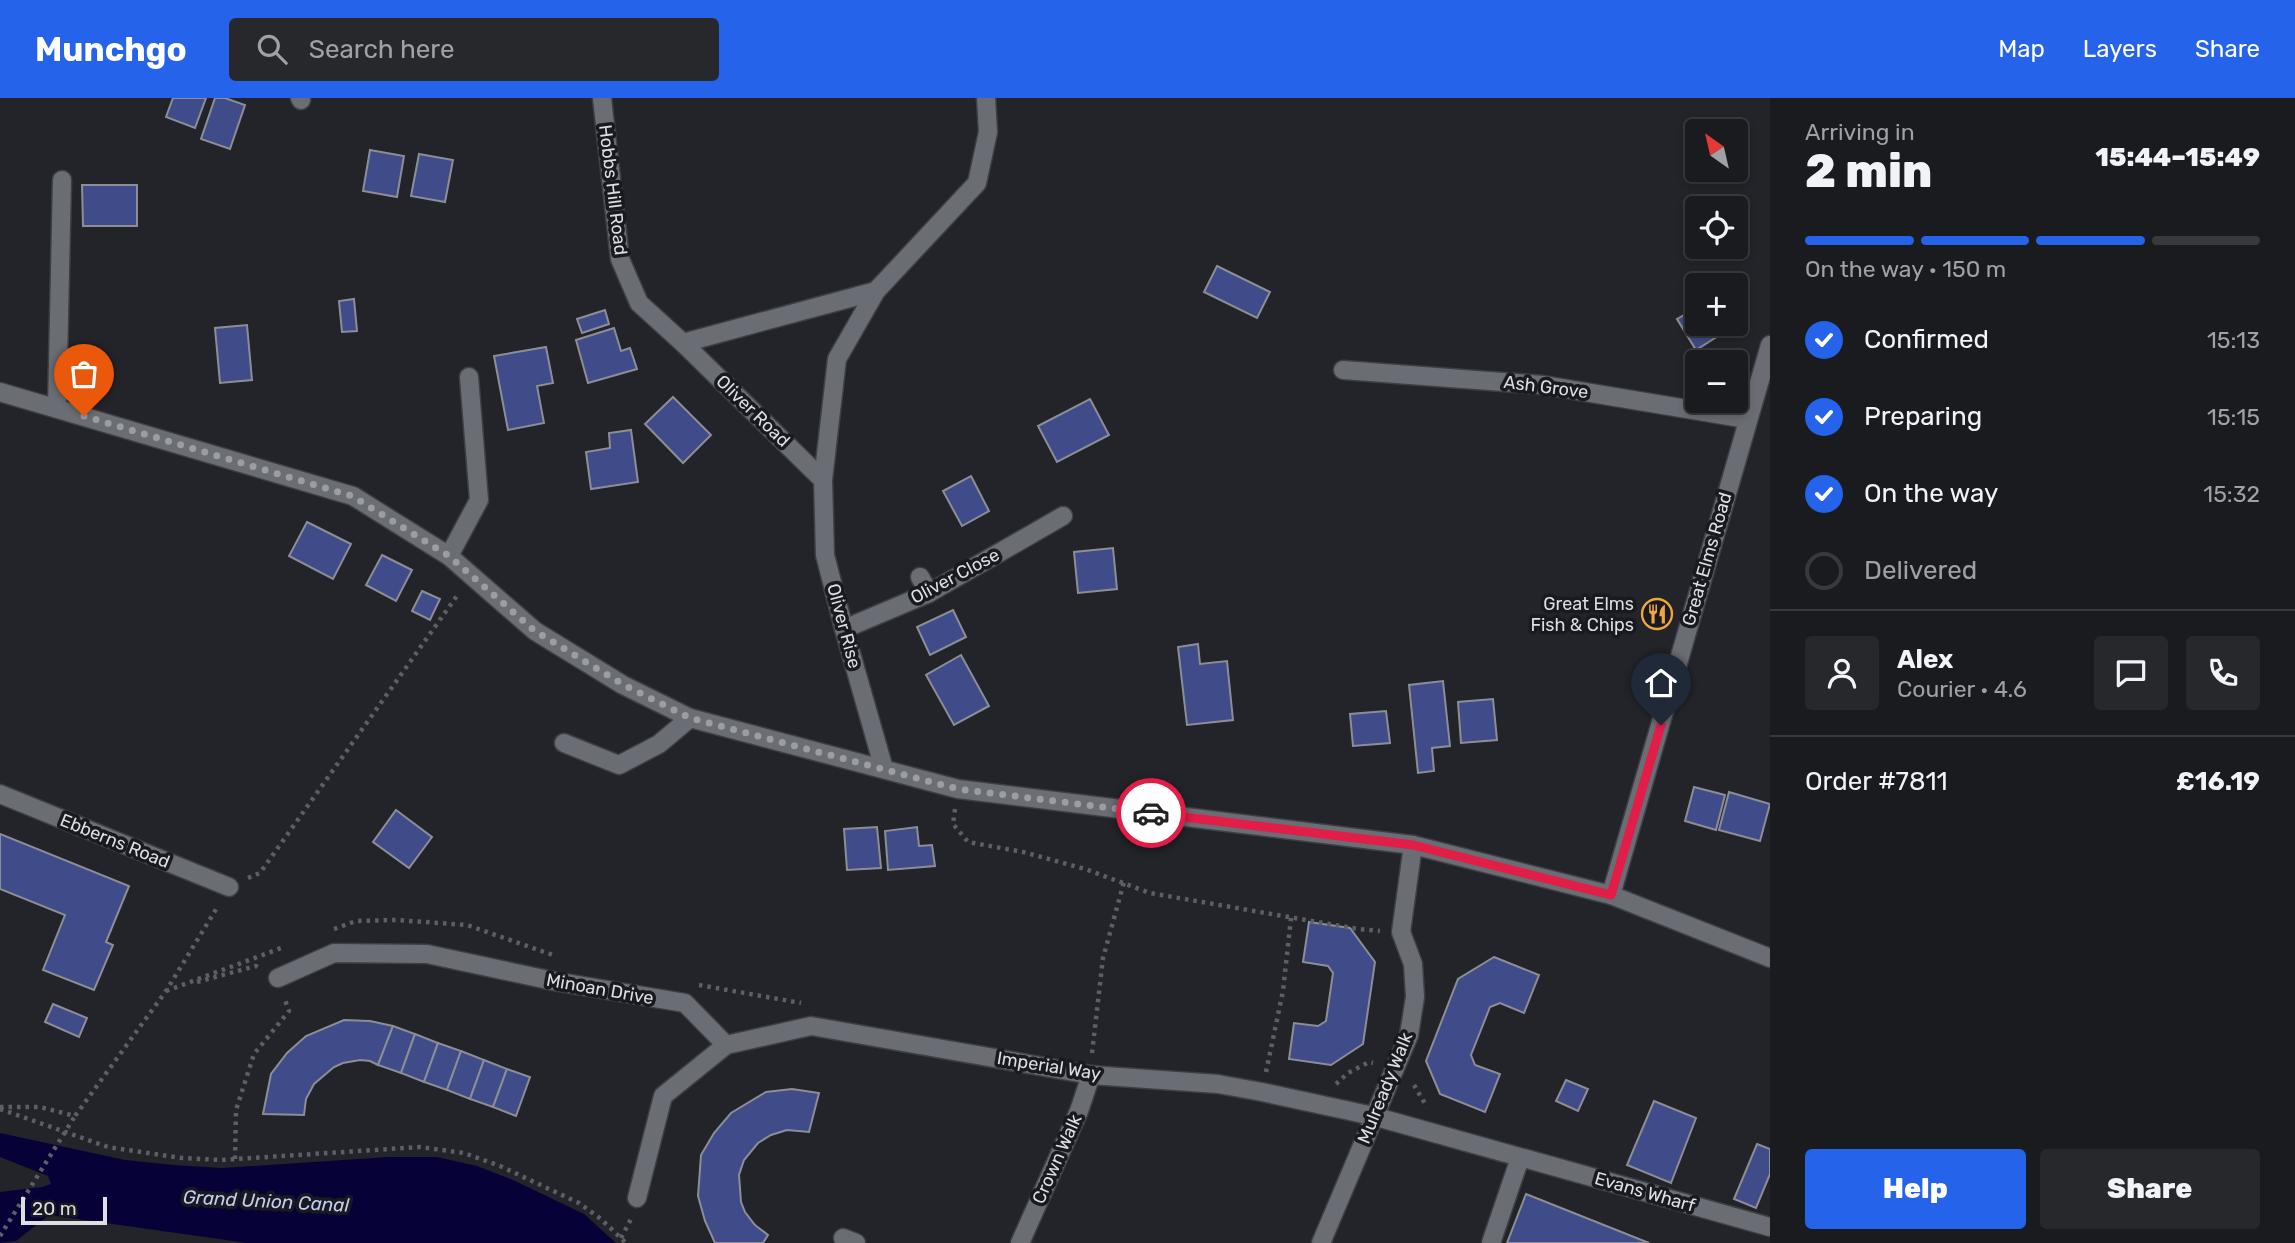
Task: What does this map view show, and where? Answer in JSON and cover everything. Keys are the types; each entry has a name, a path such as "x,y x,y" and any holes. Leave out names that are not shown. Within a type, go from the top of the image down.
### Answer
{"street":[{"name":"Hobbs Hill Road","path":"602,98 620,259 639,303 683,343"},
{"path":"823,480 837,359 876,291 977,183 988,132 986,98"},
{"path":"57,408 62,180"},
{"path":"683,343 876,291"},
{"name":"Oliver Road","path":"683,343 823,480"},
{"name":"Great Elms Road","path":"1611,895 1770,345"},
{"name":"Ash Grove","path":"1343,370 1543,384 1747,419"},
{"path":"449,556 479,500 468,377"},
{"path":"0,392 352,496 449,556 535,631 624,685 690,718 958,789 1413,845 1611,895 1770,958"},
{"name":"Oliver Rise","path":"823,480 825,555 884,769"},
{"name":"Oliver Close","path":"844,629 924,585 1063,516"},
{"path":"564,743 619,765 659,744 690,718"},
{"name":"Ebberns Road","path":"0,794 229,887"},
{"name":"Mulready Walk","path":"1321,1243 1409,1035 1415,997 1413,964 1401,932 1413,845"},
{"name":"Minoan Drive","path":"278,978 334,953 427,954 552,981 685,1003 726,1045"},
{"name":"Imperial Way","path":"726,1045 811,1026 1091,1074 1218,1084 1373,1116"},
{"path":"637,1198 663,1096 726,1045"},
{"name":"Crown Walk","path":"1020,1243 1079,1111 1091,1074"},
{"name":"Evans Wharf","path":"1373,1116 1770,1227"},
{"path":"1491,1243 1520,1158"}],"path":[{"path":"0,1236 75,1116 166,990 229,887 260,873 471,576"},
{"path":"958,789 953,824 968,842 1023,852 1086,869 1150,893 1358,929 1401,932"},
{"path":"1092,1054 1103,958 1124,882"},
{"path":"1266,1072 1283,991 1292,918"},
{"path":"166,990 256,966 278,978 289,1011 254,1054 236,1110 235,1159"},
{"path":"1334,1085 1348,1073 1369,1062 1383,1065"},
{"path":"1412,1074 1415,1088 1430,1110"},
{"path":"0,1108 40,1107 75,1116"},
{"path":"0,1108 108,1147 183,1158 235,1159 420,1147 464,1153 500,1166 579,1203 626,1243"}],"water":[{"name":"Grand Union Canal","path":"0,1133 125,1160 222,1168 388,1157 437,1157 477,1166 584,1214 616,1243 247,1243 49,1215 16,1241 0,1243 0,1192 51,1184 48,1176 0,1157"}],"building":[{"path":"173,98 206,98 195,128 166,117"},
{"path":"215,98 225,98 245,105 230,149 201,139"},
{"path":"370,150 404,156 397,197 363,191"},
{"path":"419,154 453,160 445,202 411,196"},
{"path":"82,185 137,185 137,226 83,226"},
{"path":"1217,266 1270,292 1257,318 1204,292"},
{"path":"354,299 357,331 342,332 339,301"},
{"path":"605,310 609,324 582,333 577,319"},
{"path":"1685,314 1685,332 1677,319"},
{"path":"247,325 252,380 220,383 215,328"},
{"path":"614,328 621,351 630,348 637,369 588,383 576,340"},
{"path":"1687,336 1714,336 1715,338 1696,350"},
{"path":"546,347 553,383 537,386 544,423 508,430 494,356"},
{"path":"673,397 711,435 683,463 645,424"},
{"path":"1090,399 1109,435 1057,462 1038,426"},
{"path":"631,430 638,482 591,489 586,452 610,448 609,433"},
{"path":"971,476 989,511 962,526 943,491"},
{"path":"307,522 351,544 333,579 289,556"},
{"path":"1113,548 1117,589 1078,593 1074,552"},
{"path":"382,555 412,570 396,601 366,585"},
{"path":"422,591 440,599 430,620 412,611"},
{"path":"953,610 966,637 930,655 917,627"},
{"path":"1198,644 1200,664 1227,661 1233,720 1187,725 1178,647"},
{"path":"961,655 989,706 954,725 926,675"},
{"path":"1443,681 1450,746 1432,748 1434,771 1418,773 1409,685"},
{"path":"1493,699 1497,740 1461,743 1458,702"},
{"path":"1386,711 1390,743 1353,746 1350,714"},
{"path":"1694,787 1725,795 1716,830 1685,821"},
{"path":"1729,792 1770,804 1760,841 1719,830"},
{"path":"396,810 432,837 409,868 373,842"},
{"path":"877,827 881,868 847,870 844,829"},
{"path":"917,827 919,846 932,845 935,866 888,870 885,831"},
{"path":"0,834 129,886 106,942 113,945 94,990 43,970 65,915 0,889"},
{"path":"1309,922 1350,928 1375,962 1363,1044 1331,1065 1289,1059 1294,1023 1318,1026 1326,1021 1333,973 1328,966 1303,962"},
{"path":"1494,957 1539,975 1524,1013 1500,1003 1490,1007 1471,1055 1475,1065 1500,1074 1485,1112 1440,1094 1426,1061 1458,979"},
{"path":"53,1004 87,1018 79,1037 45,1022"},
{"path":"344,1020 370,1021 393,1026 378,1065 360,1060 334,1067 314,1084 306,1099 304,1115 263,1114 271,1074 287,1053 306,1036"},
{"path":"393,1026 415,1034 401,1073 378,1065"},
{"path":"415,1034 438,1043 424,1082 401,1073"},
{"path":"438,1043 461,1051 447,1090 424,1082"},
{"path":"461,1051 484,1060 470,1099 447,1090"},
{"path":"484,1060 507,1069 493,1107 470,1099"},
{"path":"507,1069 530,1077 516,1116 493,1107"},
{"path":"1566,1080 1588,1089 1578,1111 1556,1101"},
{"path":"792,1089 819,1093 809,1132 787,1130 771,1135 758,1143 744,1160 739,1175 741,1202 745,1212 755,1225 768,1235 763,1243 715,1243 698,1196 701,1155 714,1133 731,1113 766,1092"},
{"path":"1654,1101 1696,1118 1671,1183 1627,1165"},
{"path":"1757,1144 1770,1149 1770,1174 1756,1208 1734,1199"},
{"path":"1526,1194 1649,1243 1507,1243"}],"way so far":[{"path":"84,416 352,496 449,556 535,631 624,685 690,718 958,789 1151,813"}],"place":[{"name":"Great Elms Fish & Chips","path":"1657,614"}],"route":[{"path":"1151,813 1413,845 1611,895 1661,725"}]}
